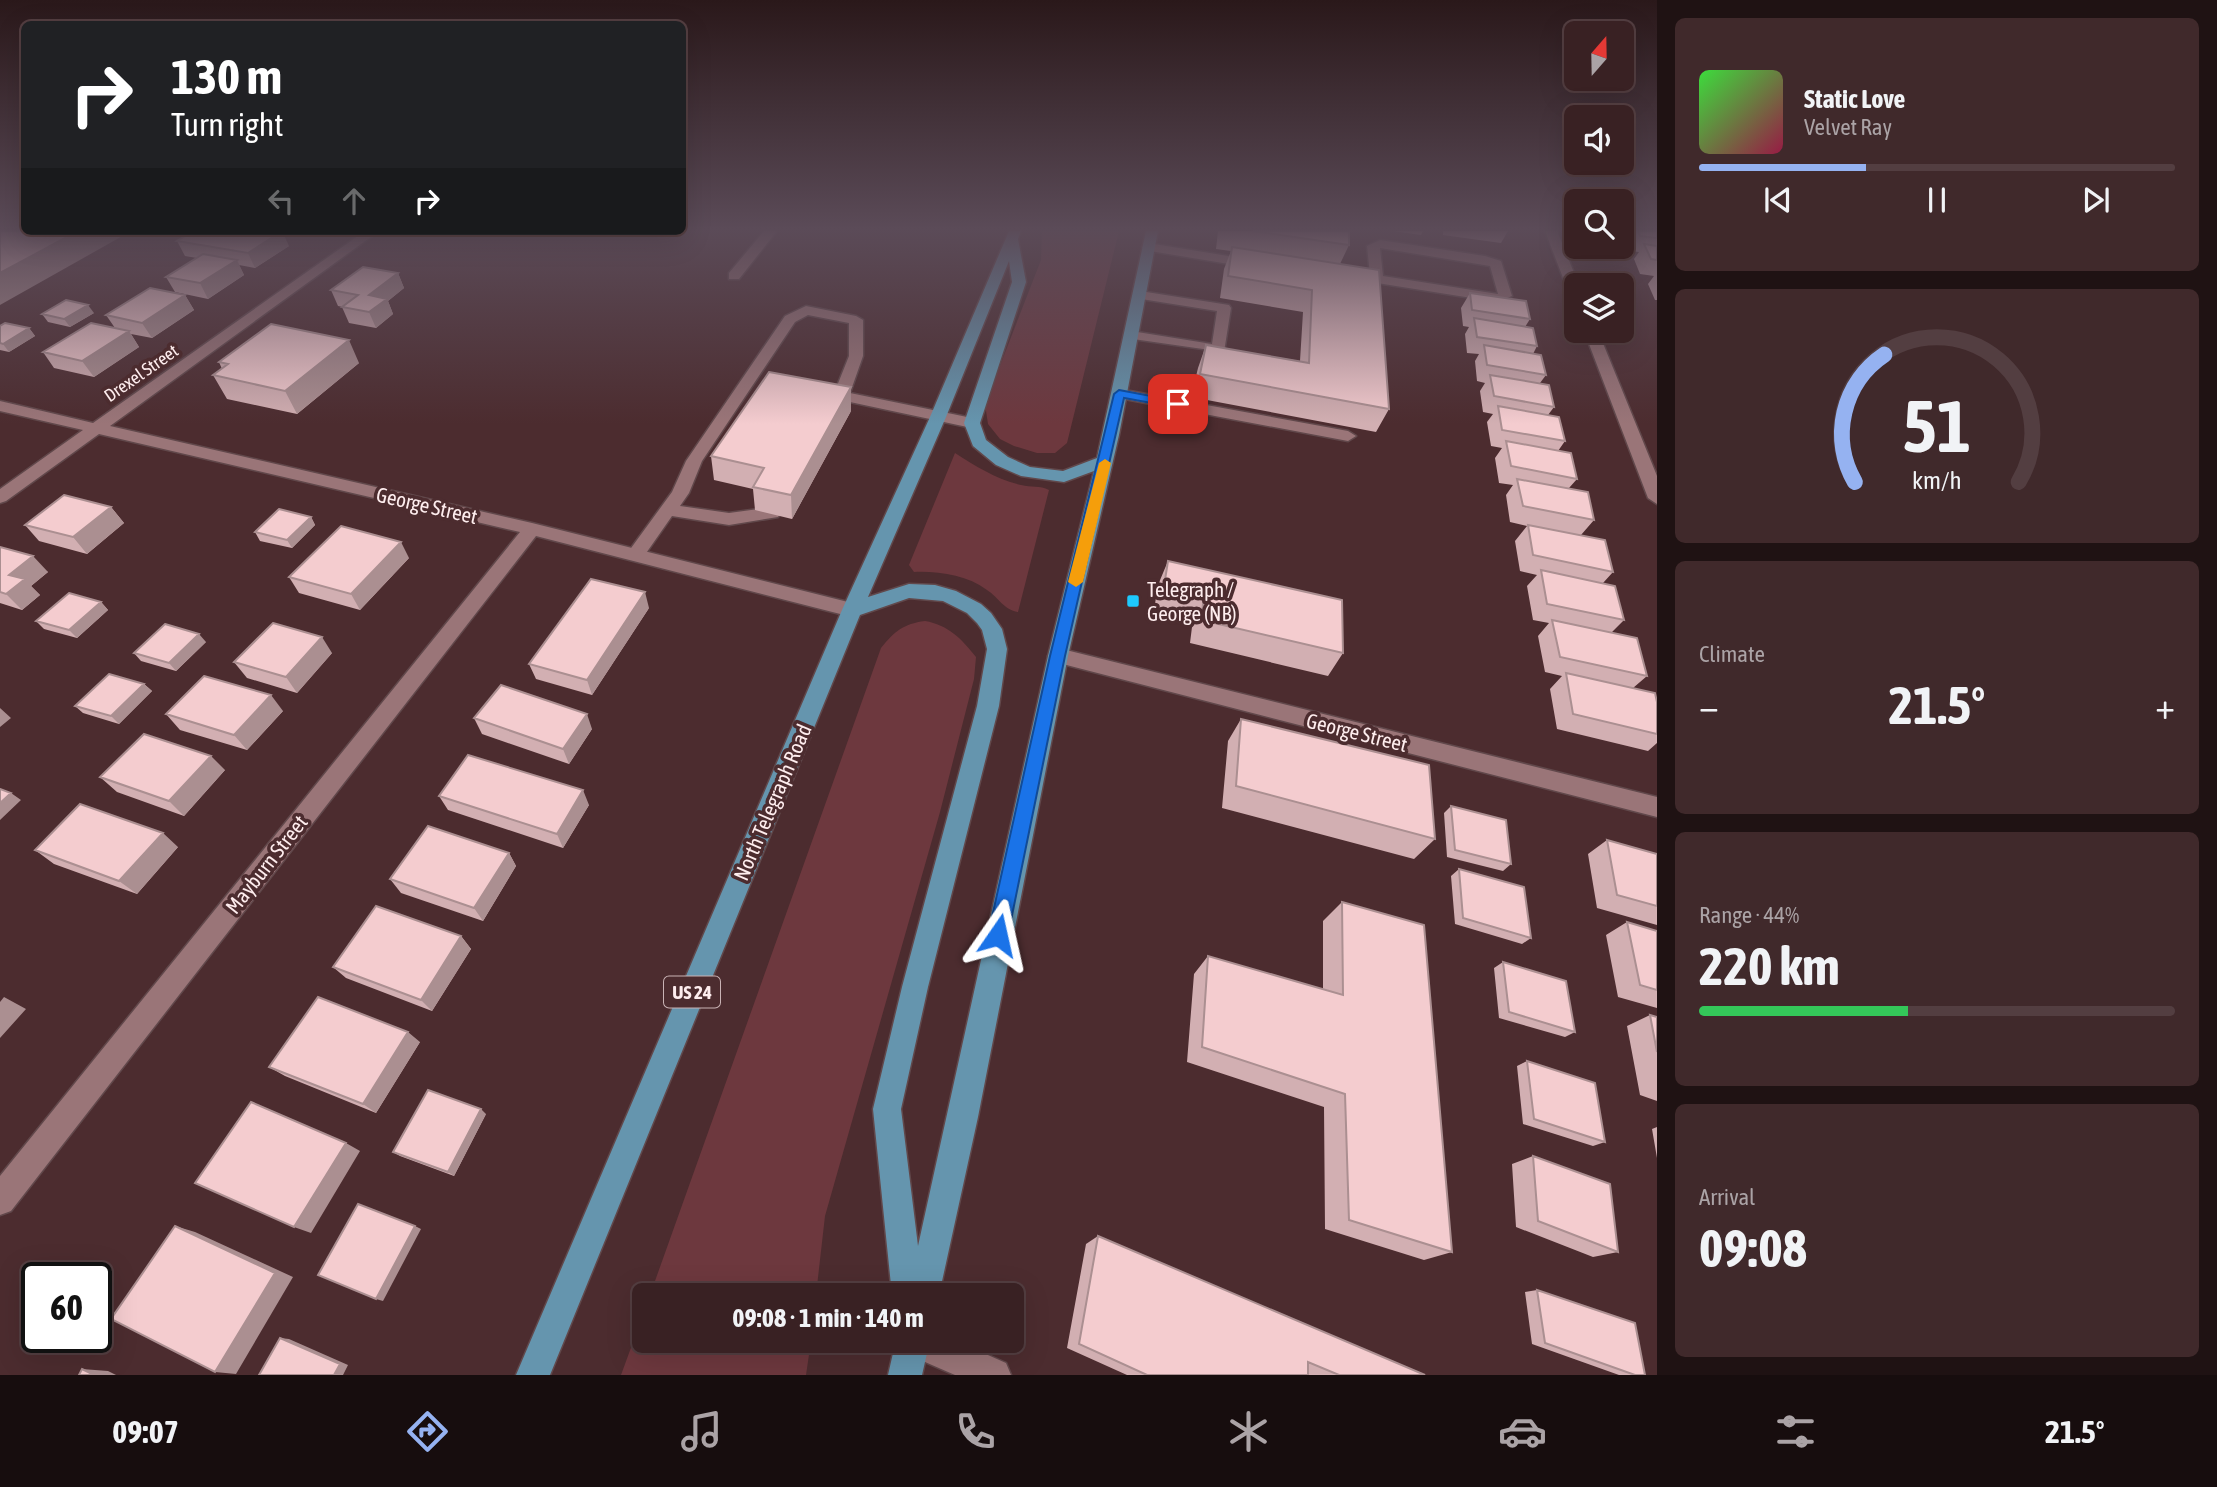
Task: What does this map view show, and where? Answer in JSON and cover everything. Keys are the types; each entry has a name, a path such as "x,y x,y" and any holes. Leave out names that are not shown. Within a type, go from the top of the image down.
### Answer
{"main road":[{"name":"North Telegraph Road","path":"533,1375 852,610 989,295"},
{"path":"1015,295 972,423 979,442 1002,461 1027,472 1064,477 1105,461"},
{"path":"926,1283 1058,656 1105,461 1140,295"},
{"path":"852,610 909,591 930,592 951,597 977,609 990,624 996,641 995,669 988,706 915,987 887,1109 907,1283"},
{"path":"905,1375 910,1353"}],"street":[{"name":"Drexel Street","path":"0,497 283,295"},
{"path":"1131,335 1219,349 1224,308 1141,295"},
{"path":"1479,295 1497,298 1505,295"},
{"path":"635,555 680,493 694,461 790,319 806,310 856,320 856,356 838,401 972,423"},
{"path":"1596,343 1657,498"},
{"path":"1119,394 1348,436"},
{"name":"George Street","path":"0,406 532,529 852,610"},
{"path":"668,510 729,519 772,513 792,481"},
{"name":"Mayburn Street","path":"0,1200 532,529"},
{"name":"George Street","path":"1058,656 1657,807"},
{"path":"943,1353 994,1375"}],"shaded area":[{"path":"1027,295 1103,295 1067,443 1055,453 1037,453 1014,446 1000,439 988,424 985,404"},
{"path":"955,453 1003,479 1049,490 1018,612 1009,609 987,590 971,581 942,573 914,572 909,565"},
{"path":"925,621 933,623 959,638 976,657 974,679 940,812 825,1216 817,1283 654,1283 881,648 900,629"},
{"path":"632,1345 632,1353 809,1353 806,1375 621,1375"}],"building":[{"path":"138,295 185,295 142,323 106,315"},
{"path":"358,295 387,299 369,312 342,307"},
{"path":"1312,295 1381,295 1389,409 1200,374 1206,345 1309,363"},
{"path":"1470,295 1526,301 1530,319 1472,310"},
{"path":"66,300 88,305 64,319 42,314"},
{"path":"1474,318 1533,328 1537,346 1477,337"},
{"path":"5,323 29,328 3,344 0,343 0,326"},
{"path":"91,323 129,331 82,361 43,352"},
{"path":"271,324 349,340 285,391 213,375 228,364 219,362"},
{"path":"1484,345 1541,355 1546,375 1487,365"},
{"path":"769,372 851,387 791,495 753,487 764,468 711,456"},
{"path":"1490,375 1549,385 1554,407 1494,396"},
{"path":"1498,406 1559,417 1565,441 1502,430"},
{"path":"1506,441 1571,453 1577,479 1511,466"},
{"path":"1517,479 1588,492 1594,520 1523,506"},
{"path":"64,495 111,507 73,537 25,525"},
{"path":"279,509 311,517 287,540 255,532"},
{"path":"1528,525 1605,540 1613,572 1533,555"},
{"path":"341,526 401,542 351,594 289,577"},
{"path":"0,547 33,556 9,575 25,579 6,594 0,592"},
{"path":"1168,561 1342,600 1343,653 1201,620 1204,596 1164,586"},
{"path":"1541,570 1615,586 1624,620 1547,604"},
{"path":"591,579 645,592 587,680 529,664"},
{"path":"69,593 101,602 69,630 36,621"},
{"path":"1552,620 1637,638 1647,676 1560,657"},
{"path":"273,623 322,637 286,677 234,662"},
{"path":"165,624 199,634 169,663 134,653"},
{"path":"1566,673 1655,693 1657,734 1573,714"},
{"path":"109,674 144,684 111,716 75,706"},
{"path":"204,676 271,695 234,735 166,714"},
{"path":"501,685 587,714 563,749 474,718"},
{"path":"1241,719 1429,765 1435,839 1236,786"},
{"path":"144,734 211,756 169,801 100,777"},
{"path":"468,755 583,790 557,834 439,796"},
{"path":"0,789 11,793 0,803"},
{"path":"80,804 163,833 119,881 35,850"},
{"path":"1451,806 1506,820 1511,864 1455,850"},
{"path":"428,826 509,853 474,908 390,879"},
{"path":"1607,840 1657,854 1657,906 1617,895"},
{"path":"1459,869 1524,887 1531,938 1463,918"},
{"path":"1342,902 1424,925 1452,1252 1349,1220 1345,1094 1202,1047 1208,956 1343,995"},
{"path":"376,906 461,936 421,1000 333,967"},
{"path":"1627,922 1657,931 1657,990 1640,985"},
{"path":"1503,962 1566,981 1575,1032 1509,1012"},
{"path":"318,997 408,1032 363,1104 269,1067"},
{"path":"1650,1015 1657,1017 1657,1052"},
{"path":"1527,1061 1595,1083 1605,1142 1534,1119"},
{"path":"428,1090 481,1109 448,1172 393,1152"},
{"path":"251,1102 346,1143 294,1227 195,1183"},
{"path":"1533,1156 1610,1184 1618,1252 1538,1221"},
{"path":"358,1204 415,1226 376,1299 318,1275"},
{"path":"175,1226 275,1273 215,1372 112,1318"},
{"path":"1098,1236 1425,1375 1339,1375 1308,1362 1308,1375 1147,1375 1079,1344"},
{"path":"1537,1290 1635,1323 1645,1375 1635,1375 1545,1343"},
{"path":"280,1338 340,1364 334,1375 259,1375"},
{"path":"82,1369 94,1375 79,1375"}],"slow traffic":[{"path":"1076,582 1105,463"}],"place":[{"name":"Telegraph / George (NB)","path":"1133,601"}],"route":[{"path":"998,935 1058,656 1119,394 1178,404"}]}
